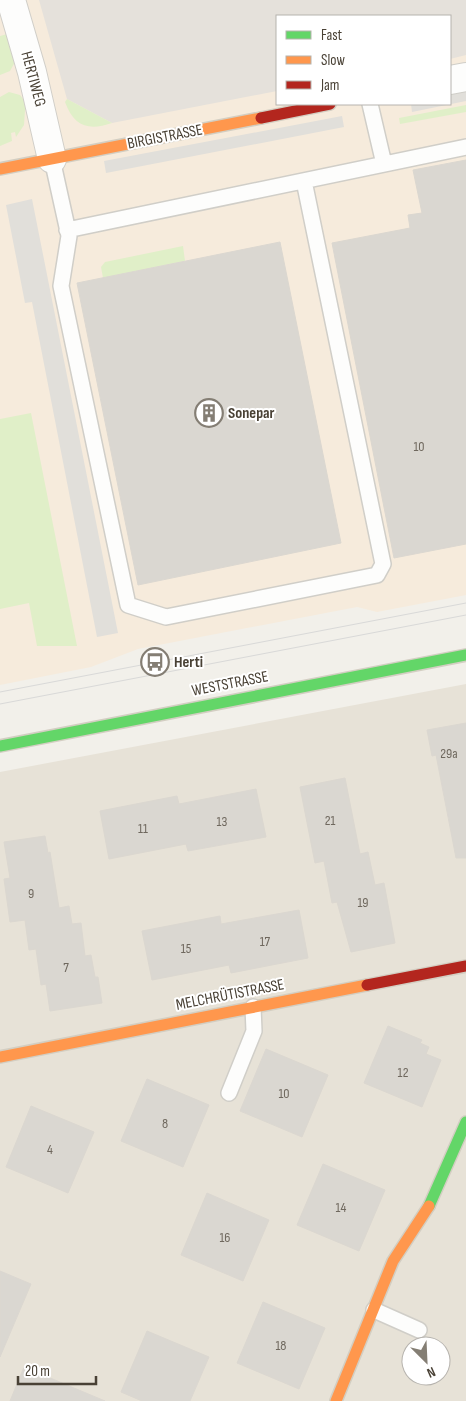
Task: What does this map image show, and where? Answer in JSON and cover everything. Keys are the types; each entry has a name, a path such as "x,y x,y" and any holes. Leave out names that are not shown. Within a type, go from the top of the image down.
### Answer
{"street":[{"name":"HERTIWEG","path":"11,0 32,72 52,160"},
{"path":"451,80 466,77"},
{"name":"BIRGISTRASSE","path":"0,169 325,105"},
{"name":"WESTSTRASSE","path":"0,746 466,655"},
{"name":"MELCHRÜTISTRASSE","path":"0,1057 466,966"},
{"path":"336,1401 393,1261 427,1212 466,1122"}],"lane":[{"path":"370,105 384,164"},
{"path":"67,230 466,147"},
{"path":"52,160 68,236 61,286 128,605 166,617 378,575 383,564 304,180"},
{"path":"229,1093 254,1031 253,1007"},
{"path":"374,1310 419,1330"}],"shaded area":[{"path":"0,0 466,0 466,595 377,612 357,607 138,649 91,667 0,685"},
{"path":"39,0 466,0 466,55 451,59 451,15 276,15 276,91 112,123 67,99"},
{"path":"466,90 466,101 451,104 451,93"},
{"path":"411,105 446,105 412,112"},
{"path":"342,116 344,127 106,173 104,161"},
{"path":"32,199 118,633 97,637 32,302 25,303 6,205"},
{"path":"466,684 466,1401 0,1401 0,772"}],"green space":[{"path":"11,33 15,62 10,71 0,75 0,36"},
{"path":"9,92 20,95 30,108 25,110 24,125 16,137 15,132 11,133 12,141 0,146 0,97"},
{"path":"67,99 112,123 96,127 83,125 73,117 65,102"},
{"path":"466,105 466,112 400,124 399,118"},
{"path":"183,246 185,261 103,278 101,267 105,262"},
{"path":"31,413 77,646 37,646 29,603 0,609 0,419"}],"building":[{"path":"466,160 466,544 394,558 332,243 410,228 408,215 422,213 413,170"},
{"name":"Sonepar","path":"280,242 341,543 138,585 77,283"},
{"path":"466,723 466,858 456,858 436,755 432,756 427,730"},
{"path":"345,778 360,854 368,852 375,885 384,883 395,943 351,952 337,902 332,903 324,861 315,863 300,787"},
{"path":"256,789 266,837 188,851 186,844 109,859 100,811 177,796 179,804"},
{"path":"45,836 48,853 50,852 59,908 69,906 72,924 81,923 85,956 91,955 95,977 98,977 102,1003 50,1011 46,984 41,985 36,949 29,950 25,920 10,922 4,879 10,878 4,842"},
{"path":"299,910 308,958 231,973 229,965 152,980 142,931 220,916 221,924"},
{"path":"388,1026 422,1040 420,1043 429,1047 426,1054 441,1060 422,1107 364,1083"},
{"path":"266,1049 328,1075 302,1137 240,1111"},
{"path":"147,1079 209,1105 183,1167 121,1141"},
{"path":"31,1106 94,1132 68,1193 6,1167"},
{"path":"323,1164 385,1190 359,1251 297,1225"},
{"path":"207,1193 269,1220 243,1281 181,1255"},
{"path":"0,1271 31,1284 0,1357"},
{"path":"263,1302 325,1328 299,1389 237,1363"},
{"path":"147,1331 209,1357 190,1401 142,1401 121,1392"},
{"path":"24,1367 105,1401 10,1401"}],"tram line":[{"path":"0,692 466,603"},
{"path":"0,704 466,615"}],"traffic: fast":[{"path":"0,746 466,655"},
{"path":"429,1206 466,1122"}],"traffic: slow":[{"path":"0,169 261,118"},
{"path":"0,1057 367,985"},
{"path":"336,1401 393,1261 429,1206"}],"traffic: jam":[{"path":"261,118 325,105"},
{"path":"367,985 466,966"}],"place":[{"name":"Sonepar","path":"209,413"},
{"name":"Herti","path":"155,662"}]}
